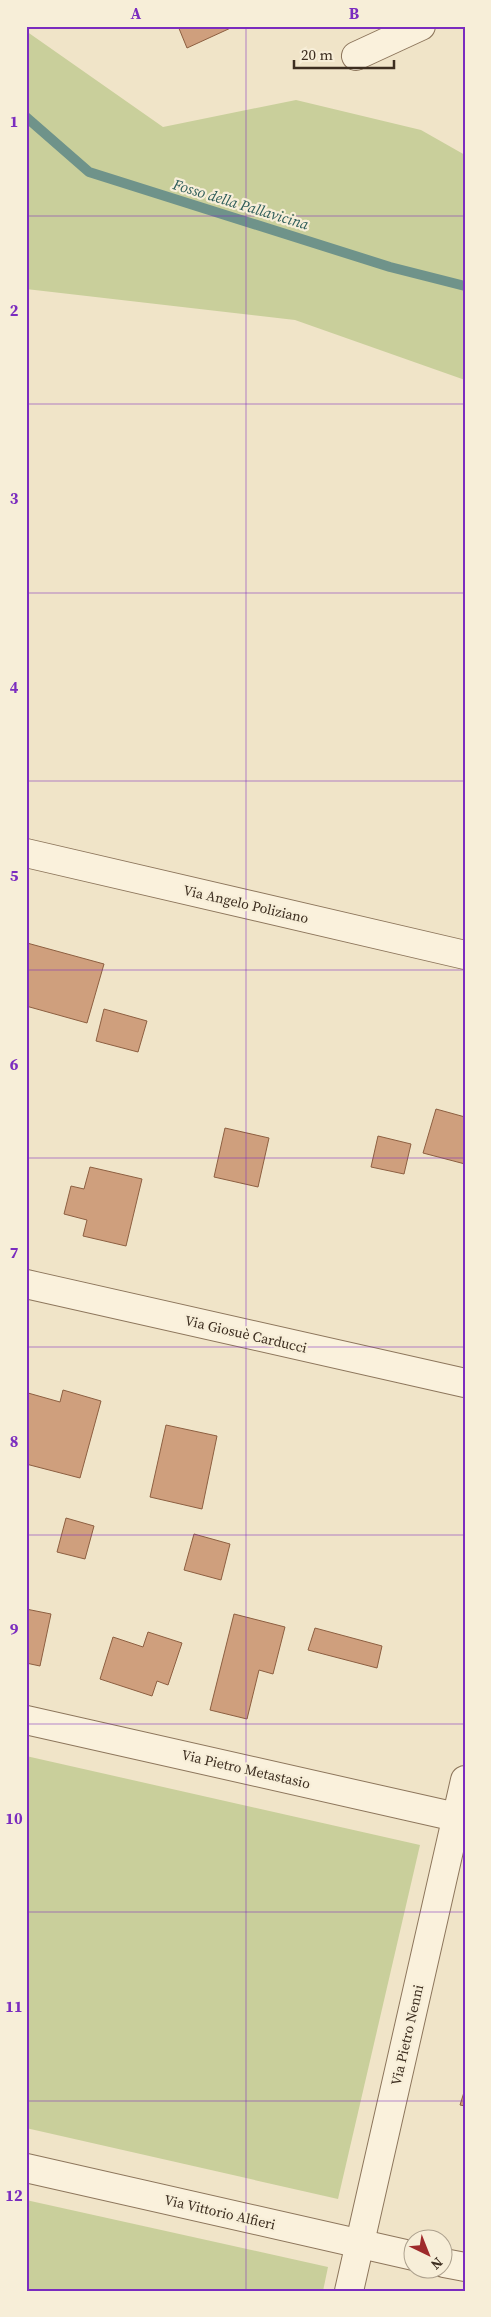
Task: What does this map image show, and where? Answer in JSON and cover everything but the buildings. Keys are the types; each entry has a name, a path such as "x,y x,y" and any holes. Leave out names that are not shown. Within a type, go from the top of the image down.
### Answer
{"street":[{"path":"356,56 421,26"},
{"name":"Via Angelo Poliziano","path":"26,853 465,955"},
{"name":"Via Giosuè Carducci","path":"26,1284 465,1384"},
{"name":"Via Pietro Metastasio","path":"26,1720 460,1818"},
{"name":"Via Pietro Nenni","path":"349,2291 460,1818 465,1780"},
{"name":"Via Vittorio Alfieri","path":"26,2168 404,2254"}],"green space":[{"path":"26,31 163,127 296,100 421,130 465,155 465,380 295,320 26,289"},
{"path":"26,1756 420,1845 338,2199 26,2128"},
{"path":"26,2200 328,2267 323,2291 26,2291"}],"waterway":[{"name":"Fosso della Pallavicina","path":"26,117 89,172 390,267 465,286"}]}
